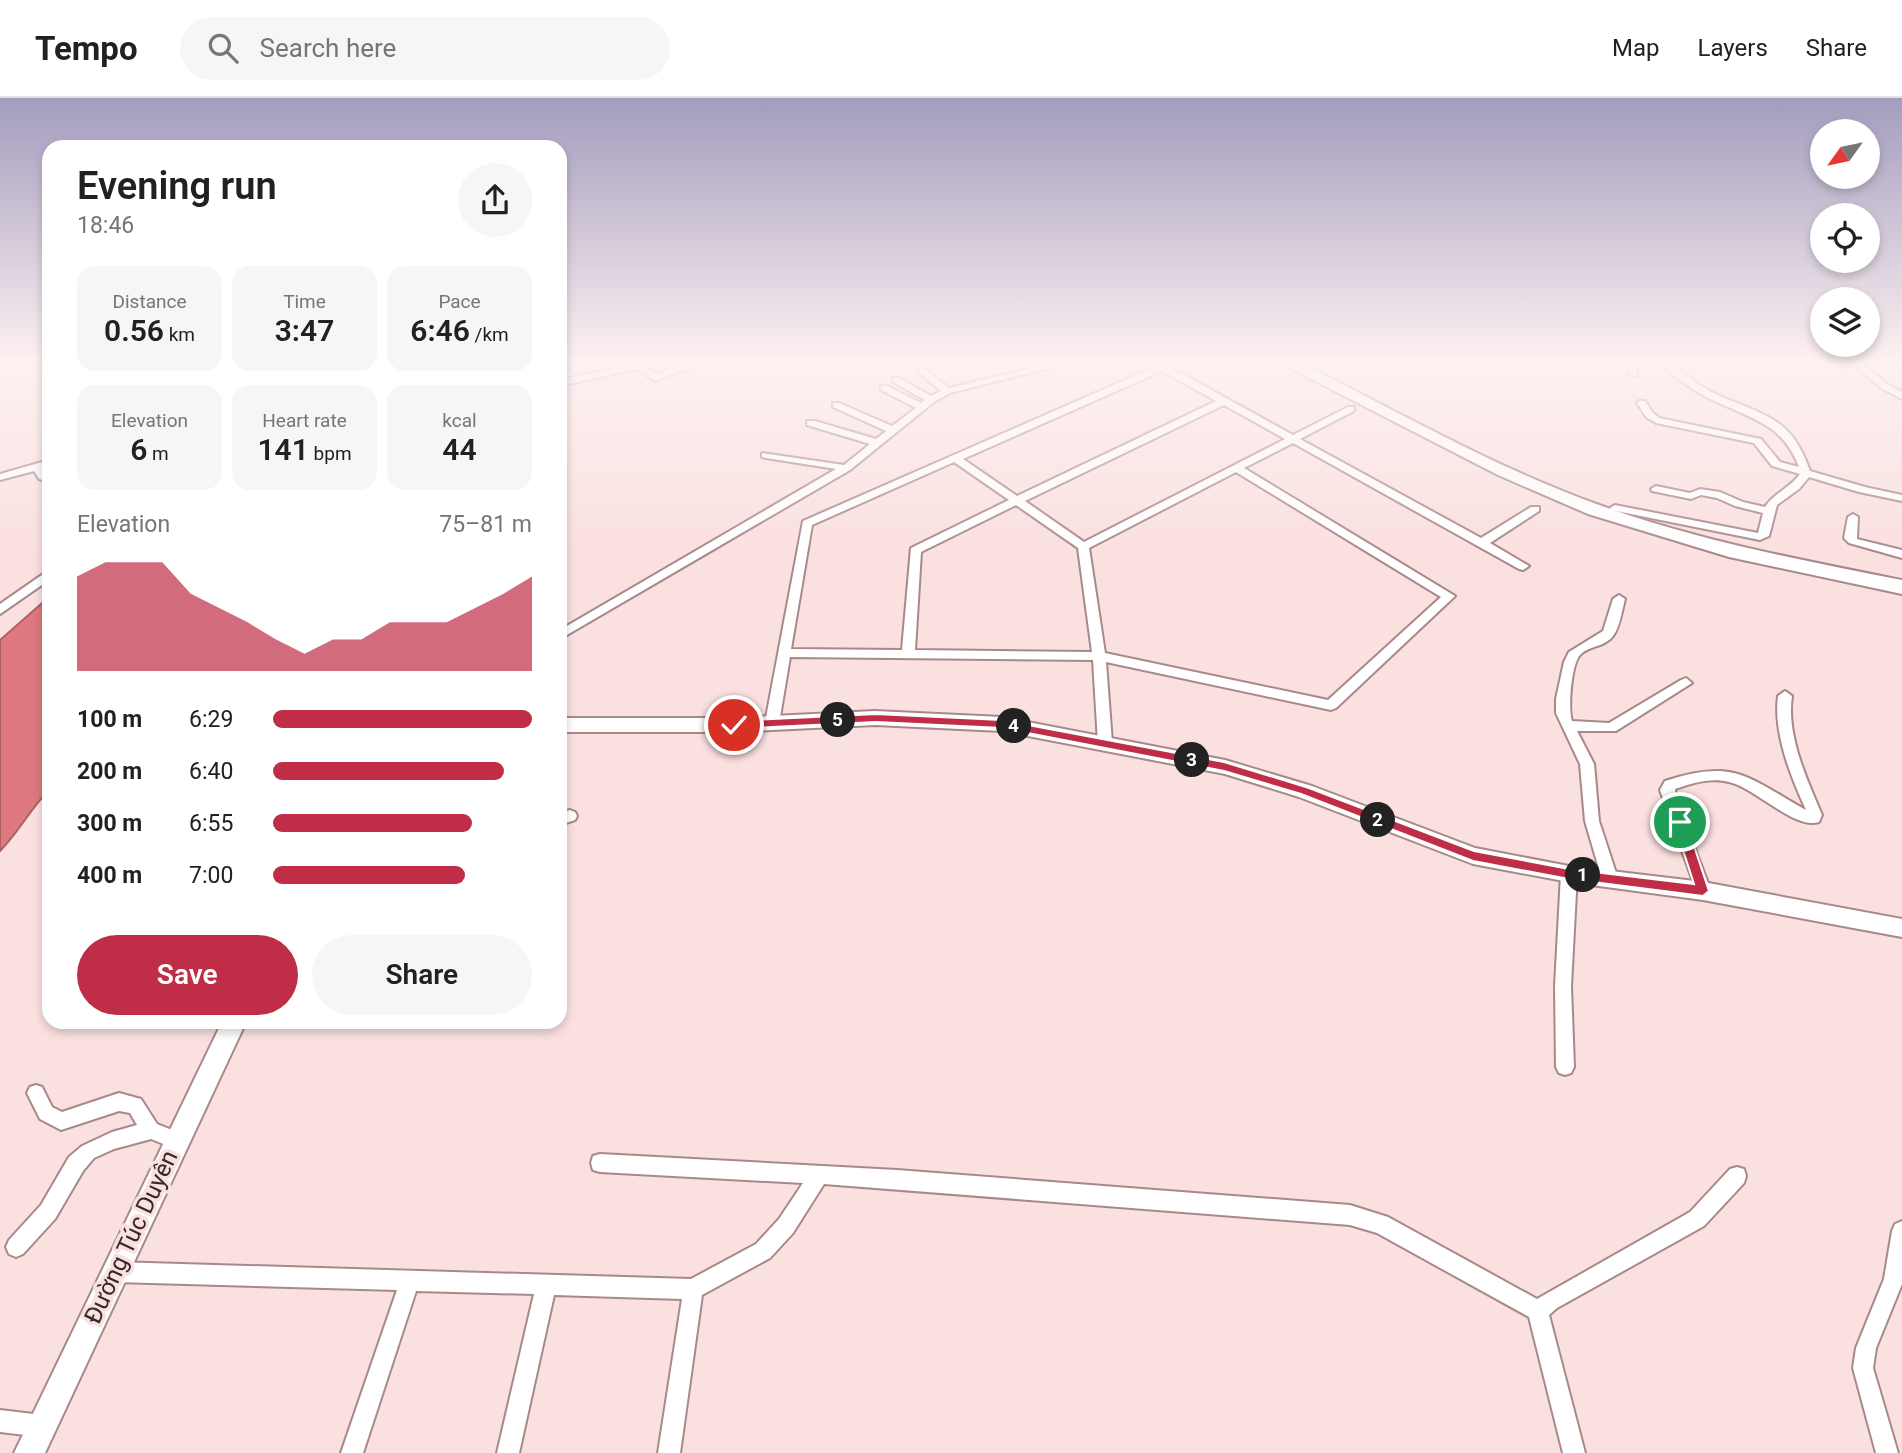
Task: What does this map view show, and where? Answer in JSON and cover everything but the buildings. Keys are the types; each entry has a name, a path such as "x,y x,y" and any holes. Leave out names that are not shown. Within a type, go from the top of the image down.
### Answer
{"highway":[{"path":"1412,425 1503,471 1595,510 1728,551 1902,587"},
{"path":"1424,425 1508,467 1598,506 1742,550 1902,580"}],"street":[{"path":"818,425 878,443"},
{"path":"882,425 893,430"},
{"path":"567,631 846,468 899,425"},
{"path":"772,723 807,523 1030,425"},
{"path":"908,654 915,550 1174,425"},
{"path":"1268,425 1524,566"},
{"path":"1083,547 1320,425"},
{"path":"1681,425 1757,441 1776,464 1863,490 1902,498"},
{"path":"1772,425 1795,444 1806,473"},
{"path":"766,455 846,468"},
{"path":"955,458 1083,547 1099,656 1105,743"},
{"path":"0,477 42,466"},
{"path":"37,468 42,476"},
{"path":"785,653 1099,656 1331,705 1449,596 1237,468"},
{"path":"1615,508 1760,537 1774,503 1796,488 1806,473"},
{"path":"1656,489 1691,496 1696,493 1720,495 1769,511"},
{"path":"1482,543 1535,509"},
{"path":"1853,517 1850,538 1853,541 1902,554"},
{"path":"0,610 42,579"},
{"path":"1610,879 1592,821 1587,764 1567,725 1563,713 1563,699 1570,662 1575,652 1599,641 1609,633 1619,598"},
{"path":"1567,725 1611,728 1686,683"},
{"path":"1703,891 1669,799 1667,790 1670,785 1718,773 1748,782 1804,816 1815,816 1803,788 1787,728 1783,702 1785,696"},
{"path":"567,724 772,723 876,718 1002,724 1224,767 1305,791 1473,856 1569,874 1703,891 1902,928"},
{"path":"1565,1067 1563,986 1569,874"},
{"name":"Đường Túc Duyên","path":"29,1453 231,1029"},
{"path":"36,1093 46,1113 61,1121 118,1102 135,1105 151,1129 176,1140"},
{"path":"16,1247 48,1212 76,1164 88,1152 151,1129"},
{"path":"600,1163 897,1179 1350,1216 1381,1224 1538,1311 1574,1453"},
{"path":"115,1272 693,1289 763,1251 786,1226 819,1176"},
{"path":"1538,1311 1550,1301 1697,1219 1737,1176"},
{"path":"1887,1453 1863,1368 1869,1337 1894,1279 1902,1231"},
{"path":"352,1453 410,1280"},
{"path":"508,1453 546,1285"},
{"path":"669,1453 693,1289"},
{"path":"0,1421 42,1426"}],"shaded area":[{"path":"42,603 42,798 0,851 0,640"}],"route":[{"path":"734,725 876,718 1002,724 1224,767 1305,791 1473,856 1569,874 1703,891 1680,822"}]}
